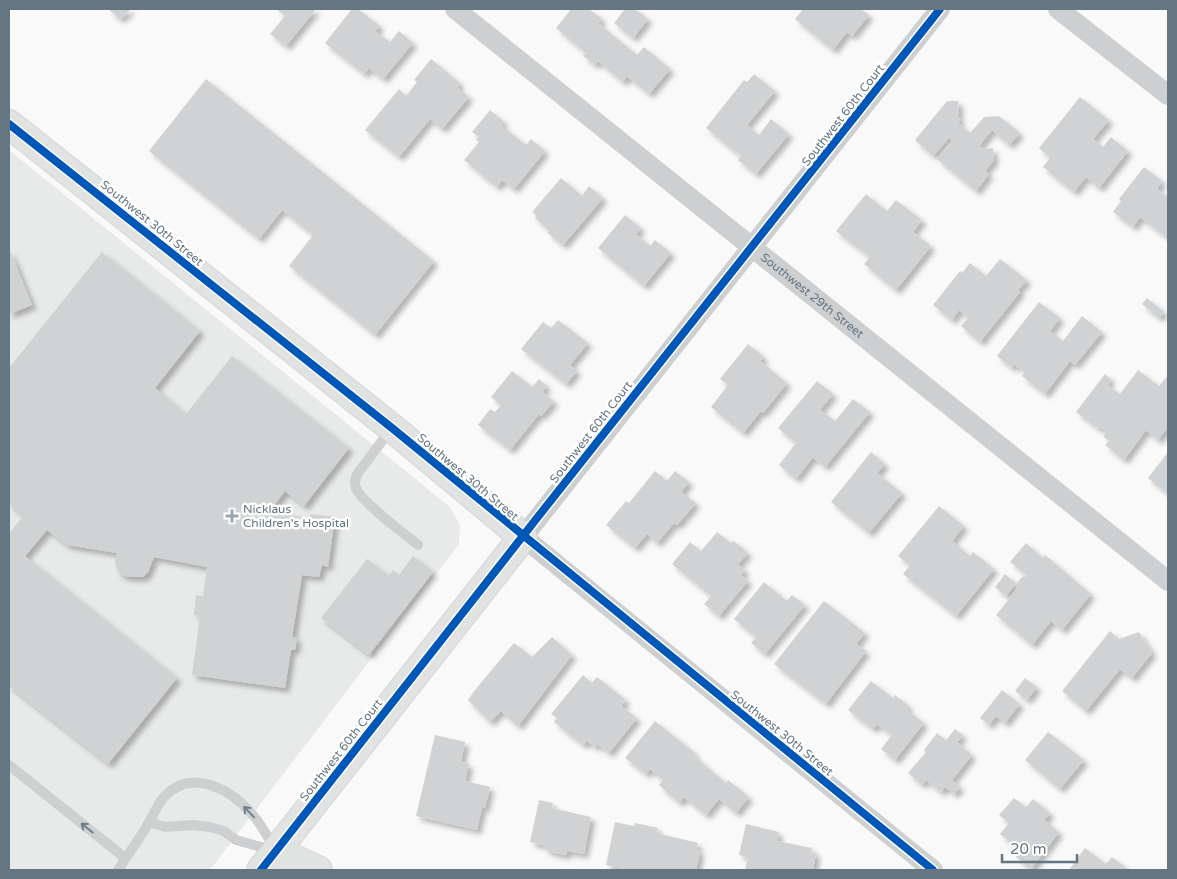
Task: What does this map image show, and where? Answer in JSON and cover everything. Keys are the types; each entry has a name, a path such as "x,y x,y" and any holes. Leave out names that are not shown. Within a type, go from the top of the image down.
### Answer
{"street":[{"name":"Southwest 29th Street","path":"455,9 1168,581"},
{"name":"Southwest 60th Court","path":"269,861 940,9"},
{"path":"1058,9 1168,96"},
{"name":"Southwest 30th Street","path":"9,124 392,428 523,537 933,870"},
{"path":"269,861 318,870"}],"lane":[{"path":"392,428 355,477 356,487 365,500 418,545"},
{"path":"9,765 125,858"},
{"path":"118,870 150,822 158,803 178,786 191,782 206,783 219,788 252,814 269,861"},
{"path":"150,822 165,827 193,825 210,827 224,832 269,861"}],"shaded area":[{"name":"Nicklaus Children's Hospital","path":"9,150 450,507 460,525 459,544 210,870 9,870"}],"building":[{"path":"108,9 131,9 120,19"},
{"path":"276,9 316,9 286,46 270,34 285,16"},
{"path":"352,9 358,9 380,26 375,31 390,42 399,31 413,43 383,79 369,68 364,74 325,43"},
{"path":"571,9 589,9 602,19 598,23 637,55 644,47 670,69 649,94 627,76 623,82 598,61 595,65 583,56 586,53 556,28"},
{"path":"625,9 635,9 648,19 633,38 614,23"},
{"path":"803,9 861,9 869,15 852,36 847,32 833,50 795,19"},
{"path":"431,59 460,83 457,87 469,97 442,129 430,119 399,157 365,130 399,89 406,96 417,82 414,80"},
{"path":"754,74 775,91 747,125 759,135 771,119 789,134 756,174 738,160 741,156 706,128 744,80 747,82"},
{"path":"206,79 434,261 375,335 289,266 313,235 282,210 259,239 149,151"},
{"path":"1080,97 1109,120 1093,139 1103,147 1111,137 1128,151 1099,188 1086,177 1074,192 1043,167 1050,158 1039,148"},
{"path":"947,101 958,101 959,113 957,116 961,119 958,123 970,133 984,117 999,116 1020,133 1009,145 992,130 979,146 984,149 993,148 994,160 985,171 989,174 976,191 937,159 952,141 949,138 933,156 915,140"},
{"path":"490,110 504,122 501,125 526,145 531,139 545,151 514,189 502,180 497,187 464,160 479,142 476,139 479,137 472,132"},
{"path":"1144,167 1162,181 1157,189 1166,196 1168,193 1168,232 1165,236 1140,217 1133,227 1113,212 1121,201 1119,199"},
{"path":"561,178 582,196 589,186 603,198 563,245 548,233 549,230 535,218 537,216 532,212"},
{"path":"866,194 887,211 896,200 922,220 913,232 931,246 896,290 864,264 870,257 836,231"},
{"path":"625,215 641,228 636,234 650,246 655,240 671,253 644,286 598,248"},
{"path":"9,248 32,305 9,314"},
{"path":"102,252 200,331 155,388 186,414 232,356 349,448 304,506 285,491 269,512 310,518 310,514 335,517 328,567 322,565 319,577 302,575 292,637 297,638 295,650 291,650 285,688 192,675 200,616 194,615 196,595 203,596 207,567 154,557 148,572 143,577 129,577 121,575 117,570 115,563 117,553 67,545 47,530 25,556 177,678 108,764 9,686 9,534 23,516 9,504 9,368"},
{"path":"1000,259 1027,280 1018,290 1020,292 980,342 961,326 968,318 959,310 952,320 933,305 960,271 962,273 970,263 986,276"},
{"path":"1147,298 1164,312 1159,318 1142,304"},
{"path":"1039,302 1060,318 1050,331 1063,341 1082,316 1102,332 1075,365 1070,361 1045,394 1022,376 1025,373 1014,364 1012,368 997,356"},
{"path":"558,320 588,343 570,365 577,371 566,384 521,349 543,322 551,328"},
{"path":"748,344 764,357 760,361 787,383 763,413 761,411 743,433 711,407 728,385 720,379"},
{"path":"1138,370 1159,386 1168,375 1168,427 1158,440 1146,430 1124,460 1105,445 1109,441 1103,436 1107,432 1100,427 1099,429 1076,412 1105,374 1111,379 1107,385 1120,394"},
{"path":"512,371 532,387 539,379 547,386 542,392 554,401 541,416 539,414 510,450 478,425 490,409 495,412 501,405 491,397"},
{"path":"817,381 833,394 820,410 835,421 853,399 870,412 825,467 813,457 796,479 779,465 796,443 778,428"},
{"path":"871,452 885,464 877,473 902,493 869,533 831,502"},
{"path":"1168,452 1168,494 1148,478"},
{"path":"655,471 667,481 675,471 689,482 681,492 696,503 677,525 674,523 657,543 647,534 635,548 606,525 626,501 629,503"},
{"path":"939,506 964,526 952,541 970,556 973,552 994,569 956,616 903,574 910,565 898,556"},
{"path":"717,532 731,543 734,541 748,553 738,564 745,570 741,575 748,581 719,616 704,604 711,596 672,564 690,542 701,551"},
{"path":"1026,543 1043,558 1045,555 1091,594 1062,630 1051,621 1032,645 996,615 1018,588 1017,583 1022,577 1028,576 1010,562"},
{"path":"413,556 433,572 369,655 321,618 367,559 389,576 393,570 399,575"},
{"path":"1005,574 1016,583 1006,596 995,587"},
{"path":"764,582 787,601 792,595 805,605 765,654 751,643 756,637 734,619"},
{"path":"824,601 865,633 856,644 866,651 826,704 774,664"},
{"path":"1110,631 1119,639 1139,632 1152,653 1132,678 1120,669 1086,711 1062,691"},
{"path":"552,637 572,655 518,726 501,711 490,722 468,700 475,690 514,643 532,657"},
{"path":"583,675 592,683 597,677 626,700 621,706 637,718 609,753 597,744 595,747 587,741 583,745 554,722 557,718 551,714"},
{"path":"1025,678 1037,687 1027,700 1015,691"},
{"path":"871,681 893,698 895,695 909,706 906,709 924,723 895,760 881,749 892,735 877,724 873,729 848,710"},
{"path":"1002,690 1020,704 1005,723 996,716 989,725 980,718"},
{"path":"655,721 695,753 693,755 726,783 728,780 749,797 736,813 719,799 706,815 684,797 679,803 659,785 663,780 650,769 646,774 625,758"},
{"path":"955,729 963,735 957,742 972,755 952,780 960,787 954,794 945,787 941,792 926,780 922,785 908,773 926,752 924,750 937,733 946,740"},
{"path":"1048,732 1084,760 1060,789 1025,760"},
{"path":"435,735 465,742 461,762 469,764 465,781 490,787 485,808 482,807 477,830 416,816"},
{"path":"1014,798 1026,807 1033,799 1050,813 1044,820 1059,832 1031,869 1016,857 1021,850 1000,834 1009,823 999,815"},
{"path":"539,800 553,803 552,808 591,817 584,854 567,851 566,855 555,853 545,850 546,846 530,842"},
{"path":"615,822 634,826 635,823 658,828 656,833 698,843 696,850 700,851 696,870 628,870 606,865"},
{"path":"746,824 779,832 777,841 812,848 811,852 816,853 813,870 745,870 748,857 739,855"},
{"path":"1085,848 1106,864 1112,857 1129,870 1069,870"}],"cycle path":[{"path":"261,870 940,9"},
{"path":"9,124 392,428 933,870"}],"place":[{"name":"Nicklaus Children's Hospital","path":"232,516"}]}
